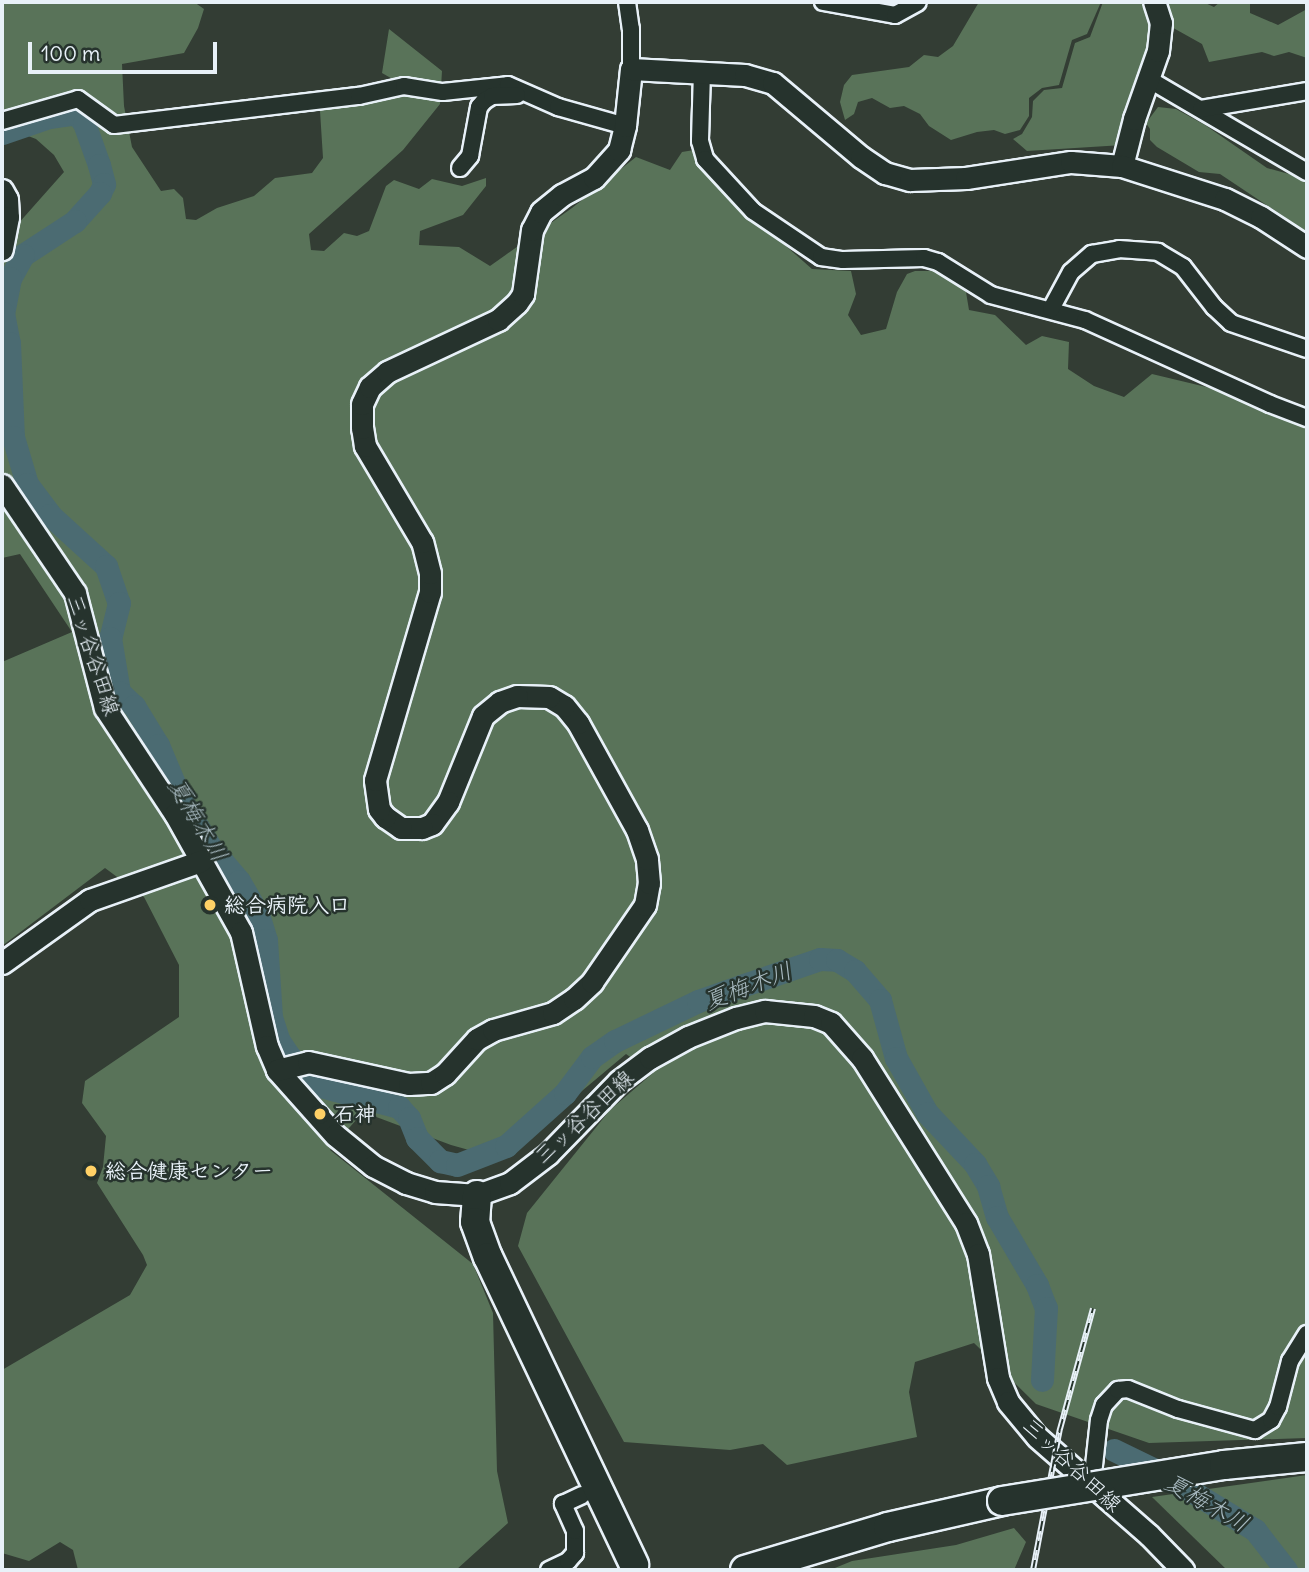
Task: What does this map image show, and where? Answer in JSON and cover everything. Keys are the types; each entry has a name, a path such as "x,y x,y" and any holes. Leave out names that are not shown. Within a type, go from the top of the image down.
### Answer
{"highway":[{"path":"477,1195 498,1251 638,1563"},
{"path":"745,1570 780,1563 888,1527 1002,1501 1224,1465 1307,1457"},
{"path":"724,1570 780,1563"}],"street":[{"path":"280,1069 308,1062 409,1084 431,1083 445,1074 477,1039 493,1030 554,1013 574,999 592,982 645,905 649,883 648,859 637,830 578,723 564,706 549,697 517,696 500,702 483,716 448,802 432,824 422,828 401,828 384,817 375,780 430,592 430,573 422,542 365,446 362,428 362,404 370,387 387,372 510,312 523,294 532,230 541,212 600,172 619,150 625,126 631,69 631,29 627,2"},
{"path":"823,2 895,15 918,2"},
{"path":"1122,166 1135,119 1150,80 1161,36 1154,2"},
{"path":"631,69 745,75 773,83 861,158 886,173 910,180 966,178 1071,162 1122,166 1224,199 1261,216 1307,247"},
{"path":"702,72 700,141 705,159 752,211 830,260 931,260 991,295 1085,320 1270,404 1307,418"},
{"path":"1150,80 1307,172"},
{"path":"2,121 78,99 114,125 359,96 404,86 443,92 508,85 533,98"},
{"path":"1200,109 1307,91"},
{"path":"460,168 470,156 479,107 484,100 507,94 533,98 625,126"},
{"path":"2,190 7,199 8,217 2,249"},
{"path":"1051,309 1071,272 1092,254 1119,249 1158,253 1183,267 1214,307 1231,323 1307,349"},
{"name":"三ッ谷谷田線","path":"2,485 75,593 105,708 175,814 241,932 267,1046 280,1069 335,1135 373,1166 406,1183 435,1192 477,1195 510,1183 548,1154 618,1081 650,1058 688,1037 736,1018 765,1011 814,1016 831,1023 862,1058 966,1223 978,1254 998,1378 1008,1402 1037,1437 1183,1570"},
{"path":"2,963 90,900 201,861"},
{"path":"1092,1485 1099,1420 1104,1405 1118,1390 1128,1389 1178,1409 1255,1430 1271,1420 1278,1407 1290,1361 1307,1334"},
{"path":"549,1570 568,1561 575,1553 575,1531 563,1504 582,1495"}],"green space":[{"path":"2,2 194,2 204,9 198,28 184,53 122,64 124,106 132,147 161,191 174,189 183,198 186,219 196,220 217,208 254,196 275,178 312,173 323,158 320,111 326,104 395,97 396,81 382,73 389,29 442,71 440,104 403,150 309,234 311,250 324,251 344,233 357,236 369,231 386,186 394,180 419,189 432,179 462,186 486,178 486,186 463,215 420,231 419,245 459,247 490,266 572,208 636,157 670,170 682,152 694,150 703,169 739,210 761,224 812,269 851,271 856,294 848,315 861,335 886,329 897,292 907,274 915,271 937,271 966,292 969,310 995,315 1026,345 1042,336 1069,342 1068,369 1094,386 1124,397 1152,374 1223,391 1307,424 1307,1438 1149,1443 1036,1404 974,1343 915,1362 909,1392 917,1437 787,1465 763,1444 730,1450 624,1442 518,1246 527,1213 610,1110 653,1073 626,1054 501,1159 451,1145 363,1112 330,1150 473,1264 493,1313 497,1471 508,1523 456,1570 78,1570 73,1550 60,1542 29,1561 2,1553 2,1370 130,1295 147,1265 97,1183 103,1167 106,1136 82,1103 85,1081 179,1017 179,965 144,897 105,868 2,946 2,662 72,632 20,554 2,558 2,222 17,225 64,172 54,155 36,139 2,126"},
{"path":"979,2 1101,2 1087,34 1072,40 1059,85 1042,88 1029,98 1029,116 1020,130 1005,134 994,130 977,132 951,140 929,126 920,114 904,106 890,108 872,98 858,102 854,114 845,120 840,102 844,85 852,75 909,67 924,55 938,57 953,46"},
{"path":"1103,2 1146,2 1155,25 1123,145 1027,151 1013,139 1022,134 1032,117 1033,101 1044,90 1062,88 1075,43 1090,37"},
{"path":"1163,2 1203,2 1214,7 1220,2 1250,2 1250,13 1278,25 1307,9 1307,58 1289,52 1274,56 1262,52 1209,62 1202,44 1168,25"},
{"path":"1158,107 1176,109 1205,125 1267,168 1307,179 1307,232 1220,174 1199,172 1157,147 1150,140 1150,129 1146,123"},
{"path":"1307,1475 1307,1570 1227,1570 1152,1497"},
{"path":"1014,1528 1026,1542 1014,1570 830,1570 852,1561 956,1545"}],"waterway":[{"name":"夏梅木川","path":"2,133 49,117 76,113 84,123 99,165 104,184 100,193 75,221 23,255 10,278 3,313 9,343 13,437 27,484 50,515 106,566 119,603 110,638 119,692 134,706 158,745 182,802 211,848 239,881 258,914 266,940 271,1017 279,1041 289,1056 320,1086 399,1107 409,1118 417,1138 440,1161 457,1165 506,1146 565,1093 592,1057 615,1041 698,1001 820,959 837,960 855,971 880,1000 896,1058 927,1113 975,1164 988,1186 997,1217 1037,1285 1046,1308 1042,1380"},
{"name":"夏梅木川","path":"1114,1450 1163,1474 1255,1530 1286,1570"}],"railway":[{"path":"1033,1570 1060,1429 1093,1308"}],"place":[{"name":"総合病院入口","path":"210,905"},
{"name":"石神","path":"320,1114"},
{"name":"総合健康センター","path":"91,1171"}]}
